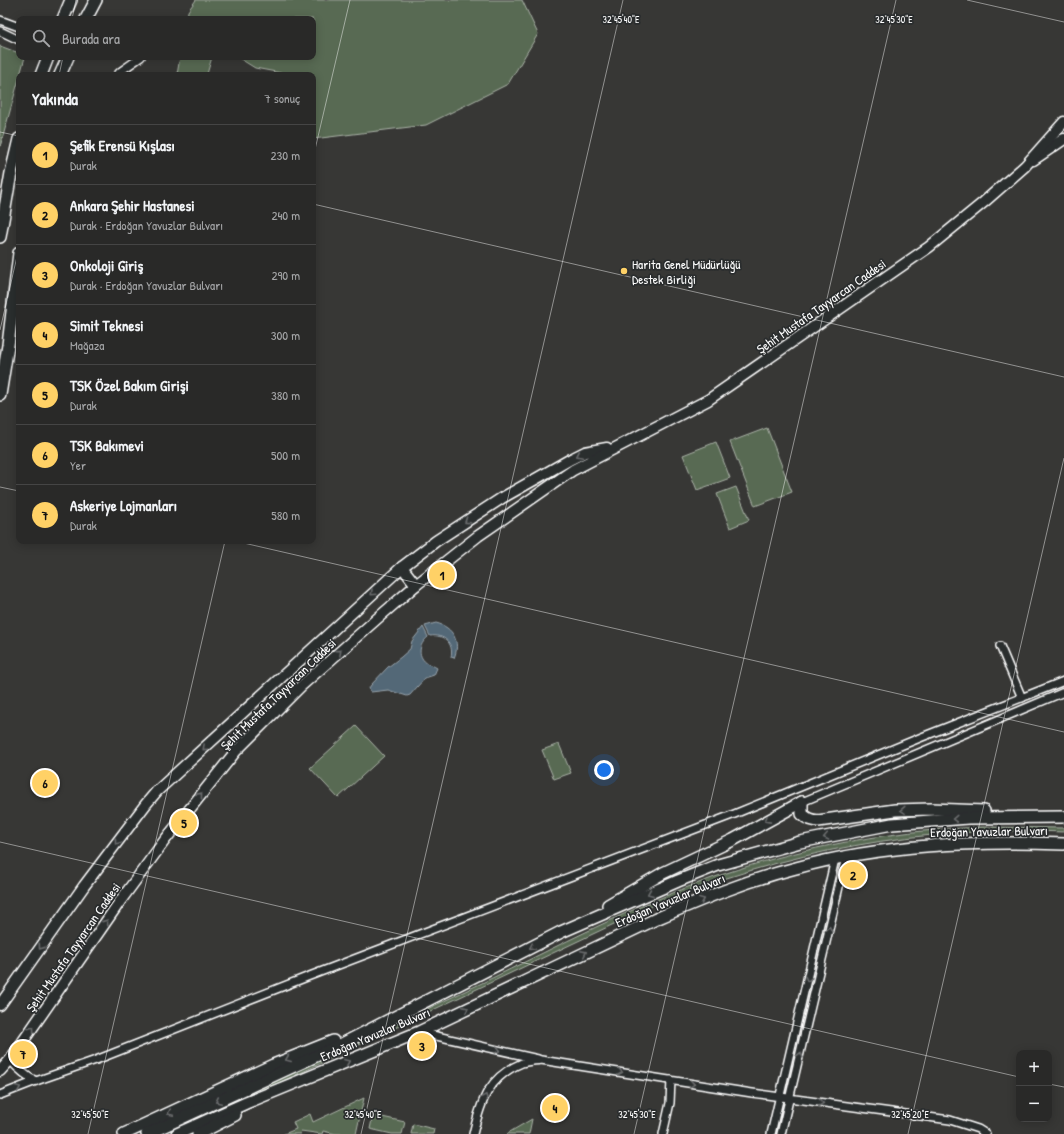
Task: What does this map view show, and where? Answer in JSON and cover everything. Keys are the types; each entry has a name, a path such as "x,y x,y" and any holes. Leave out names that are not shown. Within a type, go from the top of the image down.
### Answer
{"main road":[{"path":"64,16 71,0"},
{"path":"88,16 96,0"},
{"path":"42,72 47,60"},
{"path":"61,72 67,60"},
{"name":"Şehit Mustafa Tayyarcan Caddesi","path":"1025,166 1064,122"},
{"name":"Şehit Mustafa Tayyarcan Caddesi","path":"0,1072 10,1060 164,840 236,751 302,686 416,585 478,536 573,470 708,400 929,247 1025,166 1064,139"},
{"path":"0,238 16,152"},
{"path":"0,395 16,278"},
{"name":"Şehit Mustafa Tayyarcan Caddesi","path":"0,1005 84,886 157,791 402,566 436,541 502,498 571,459 585,452 617,447"},
{"path":"402,566 416,585"},
{"path":"561,932 663,873 733,840 802,802 802,814 805,818 818,821 883,811 932,809 1059,817"},
{"name":"Erdoğan Yavuzlar Bulvarı","path":"147,1134 344,1043 561,932 700,872 734,860 800,842 892,824 937,820 1059,817"},
{"name":"Erdoğan Yavuzlar Bulvarı","path":"177,1134 246,1102 419,1032 638,927 689,905 768,876 835,859 895,849 937,845 1016,842 1064,844"},
{"name":"Erdoğan Yavuzlar Bulvarı","path":"124,1134 273,1065 402,1013"},
{"name":"Erdoğan Yavuzlar Bulvarı","path":"198,1134 311,1076"}],"street":[{"path":"0,20 16,26"},
{"path":"0,31 16,39"},
{"path":"120,72 137,60"},
{"path":"1000,646 1022,698"},
{"path":"0,1095 96,1060 307,977 732,815 1064,681"},
{"path":"802,802 1064,692"},
{"path":"781,1134 846,857"},
{"path":"771,1134 835,859"},
{"path":"419,1032 541,1060 752,1093 950,1120 978,1129 986,1134"},
{"path":"10,1060 21,1072 36,1081"},
{"path":"473,1134 478,1113 487,1090 502,1074 523,1063 541,1060"},
{"path":"663,1134 670,1098 671,1080"}],"green space":[{"path":"196,0 522,0 538,34 508,84 426,125 316,139 316,72 276,72 255,68 242,60 316,60 316,16 187,16 188,11"},
{"path":"0,46 16,52 16,60 24,60 21,72 16,72 16,89 0,147"},
{"path":"180,60 211,60 208,72 178,72"},
{"path":"767,428 792,492 755,506 730,442"},
{"path":"716,442 730,478 697,490 683,455"},
{"path":"736,487 749,520 730,528 717,494"},
{"path":"356,726 384,756 338,798 310,768"},
{"path":"559,744 571,773 554,779 542,750"},
{"path":"982,827 1064,828 1064,832 1011,831 959,833 907,838 804,856 753,870 703,886 654,905 298,1074 252,1095 250,1092 653,901 712,878 790,854 816,848 896,834"},
{"path":"364,1098 356,1134 336,1134 323,1131 322,1134 301,1131 300,1134 284,1134 296,1129 293,1122 310,1114 313,1122"},
{"path":"373,1115 405,1122 402,1134 392,1134 370,1129"},
{"path":"532,1119 529,1134 507,1134 508,1133"},
{"path":"413,1124 434,1129 433,1134 411,1134"}],"water":[{"path":"436,623 447,628 454,636 457,646 454,658 451,657 452,652 447,640 440,636 430,636 425,626"},
{"path":"423,627 428,637 422,644 420,651 424,661 437,668 434,675 425,678 410,695 407,696 388,690 371,692 369,688 371,685 388,667 410,649 412,641"}],"place":[{"name":"Harita Genel Müdürlüğü Destek Birliği","path":"624,271"},
{"name":"Şefik Erensü Kışlası","path":"442,575"},
{"name":"TSK Bakımevi","path":"45,783"},
{"name":"TSK Özel Bakım Girişi","path":"184,823"},
{"name":"Ankara Şehir Hastanesi","path":"853,875"},
{"name":"Onkoloji Giriş","path":"422,1046"},
{"name":"Askeriye Lojmanları","path":"23,1054"},
{"name":"Simit Teknesi","path":"555,1108"}]}
